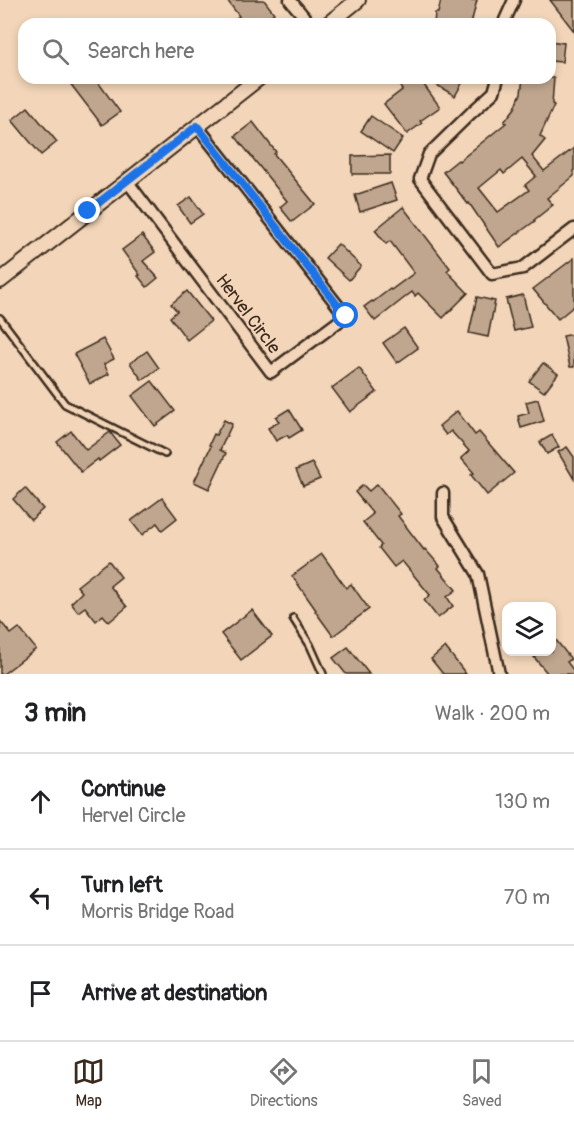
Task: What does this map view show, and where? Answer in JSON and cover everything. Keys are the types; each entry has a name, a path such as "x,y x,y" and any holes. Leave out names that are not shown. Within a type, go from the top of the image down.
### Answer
{"street":[{"path":"290,0 305,18"},
{"path":"336,18 358,0"},
{"path":"506,18 514,0"},
{"path":"0,281 251,84"},
{"path":"496,84 494,92 429,154 420,179 492,274 523,268 574,229"},
{"name":"Hervel Circle","path":"127,181 271,372 346,316 197,126"},
{"path":"443,493 443,518 478,574 499,674"}],"lane":[{"path":"0,318 64,404 165,454"},
{"path":"293,618 310,645 323,674"}],"building":[{"path":"227,0 264,0 274,13 268,18 236,18 239,16"},
{"path":"441,0 477,0 472,18 435,18 435,13 438,13"},
{"path":"550,0 574,0 574,31"},
{"path":"556,42 564,43 562,62 556,62"},
{"path":"71,84 99,84 120,112 102,125"},
{"path":"423,84 440,107 420,121 422,123 407,134 384,104 402,90 399,85"},
{"path":"435,84 462,84 455,96"},
{"path":"522,84 554,84 552,104 554,105 540,136 545,140 532,156 544,171 574,148 574,176 547,198 553,205 499,247 469,203 443,172 506,123 504,122 515,108","holes":["522,159 536,176 525,185 529,190 498,212 479,188 501,170 504,174"]},
{"path":"28,107 57,142 41,155 12,120"},
{"path":"371,116 403,138 393,153 361,131"},
{"path":"253,122 276,152 274,154 315,204 292,222 280,207 287,201 235,136"},
{"path":"390,155 390,174 352,174 352,156"},
{"path":"391,183 397,200 360,212 355,195"},
{"path":"191,197 203,214 190,223 178,206"},
{"path":"403,207 450,268 447,271 468,293 443,318 418,293 415,296 412,292 375,321 364,307 414,273 390,241 386,244 375,230"},
{"path":"142,235 155,252 143,261 158,278 147,287 122,250"},
{"path":"338,244 361,266 349,280 325,258"},
{"path":"574,258 574,306 558,319 533,289"},
{"path":"187,291 211,321 187,340 170,317 177,311 171,304"},
{"path":"523,295 531,327 514,331 506,299"},
{"path":"477,297 495,301 488,337 469,333"},
{"path":"404,328 418,348 397,363 383,343"},
{"path":"574,334 574,367 570,367 563,336"},
{"path":"103,339 114,359 104,364 109,374 90,384 74,354"},
{"path":"147,351 159,368 142,380 130,363"},
{"path":"543,363 558,374 544,392 529,381"},
{"path":"359,368 377,392 350,412 332,388"},
{"path":"152,381 175,411 155,426 132,396"},
{"path":"538,399 544,421 521,428 518,416 529,413 526,402"},
{"path":"289,409 302,430 289,438 287,435 276,441 268,428 279,422 276,417"},
{"path":"457,411 475,435 479,432 514,473 487,495 471,475 474,473 461,458 469,451 451,431 446,435 439,426"},
{"path":"224,420 232,424 220,450 226,453 209,489 194,482 211,446 209,445 214,434 216,435"},
{"path":"71,431 86,450 110,432 120,445 81,472 57,442"},
{"path":"552,435 559,447 547,454 540,442"},
{"path":"567,447 574,457 574,479 558,452"},
{"path":"312,463 320,479 303,486 296,470"},
{"path":"377,484 401,514 398,516 424,550 440,566 438,568 456,590 447,597 453,606 438,618 424,600 430,595 402,561 394,567 363,522 373,514 355,492 363,485 369,491"},
{"path":"25,488 43,509 31,520 13,499"},
{"path":"162,498 177,518 162,530 157,523 142,535 131,521"},
{"path":"322,554 346,588 351,584 369,609 333,636 292,576"},
{"path":"109,561 121,577 110,586 127,607 109,622 103,615 96,621 85,607 78,612 71,603 82,592 77,586"},
{"path":"252,610 272,636 241,660 221,634"},
{"path":"0,621 11,634 19,628 36,649 3,674 0,674"},
{"path":"556,640 571,659 567,662 574,674 548,674 534,657 556,656"},
{"path":"348,647 369,674 346,674 333,658"},
{"path":"445,647 466,674 443,674 431,659"}],"route":[{"path":"88,211 197,126 346,316"}]}
